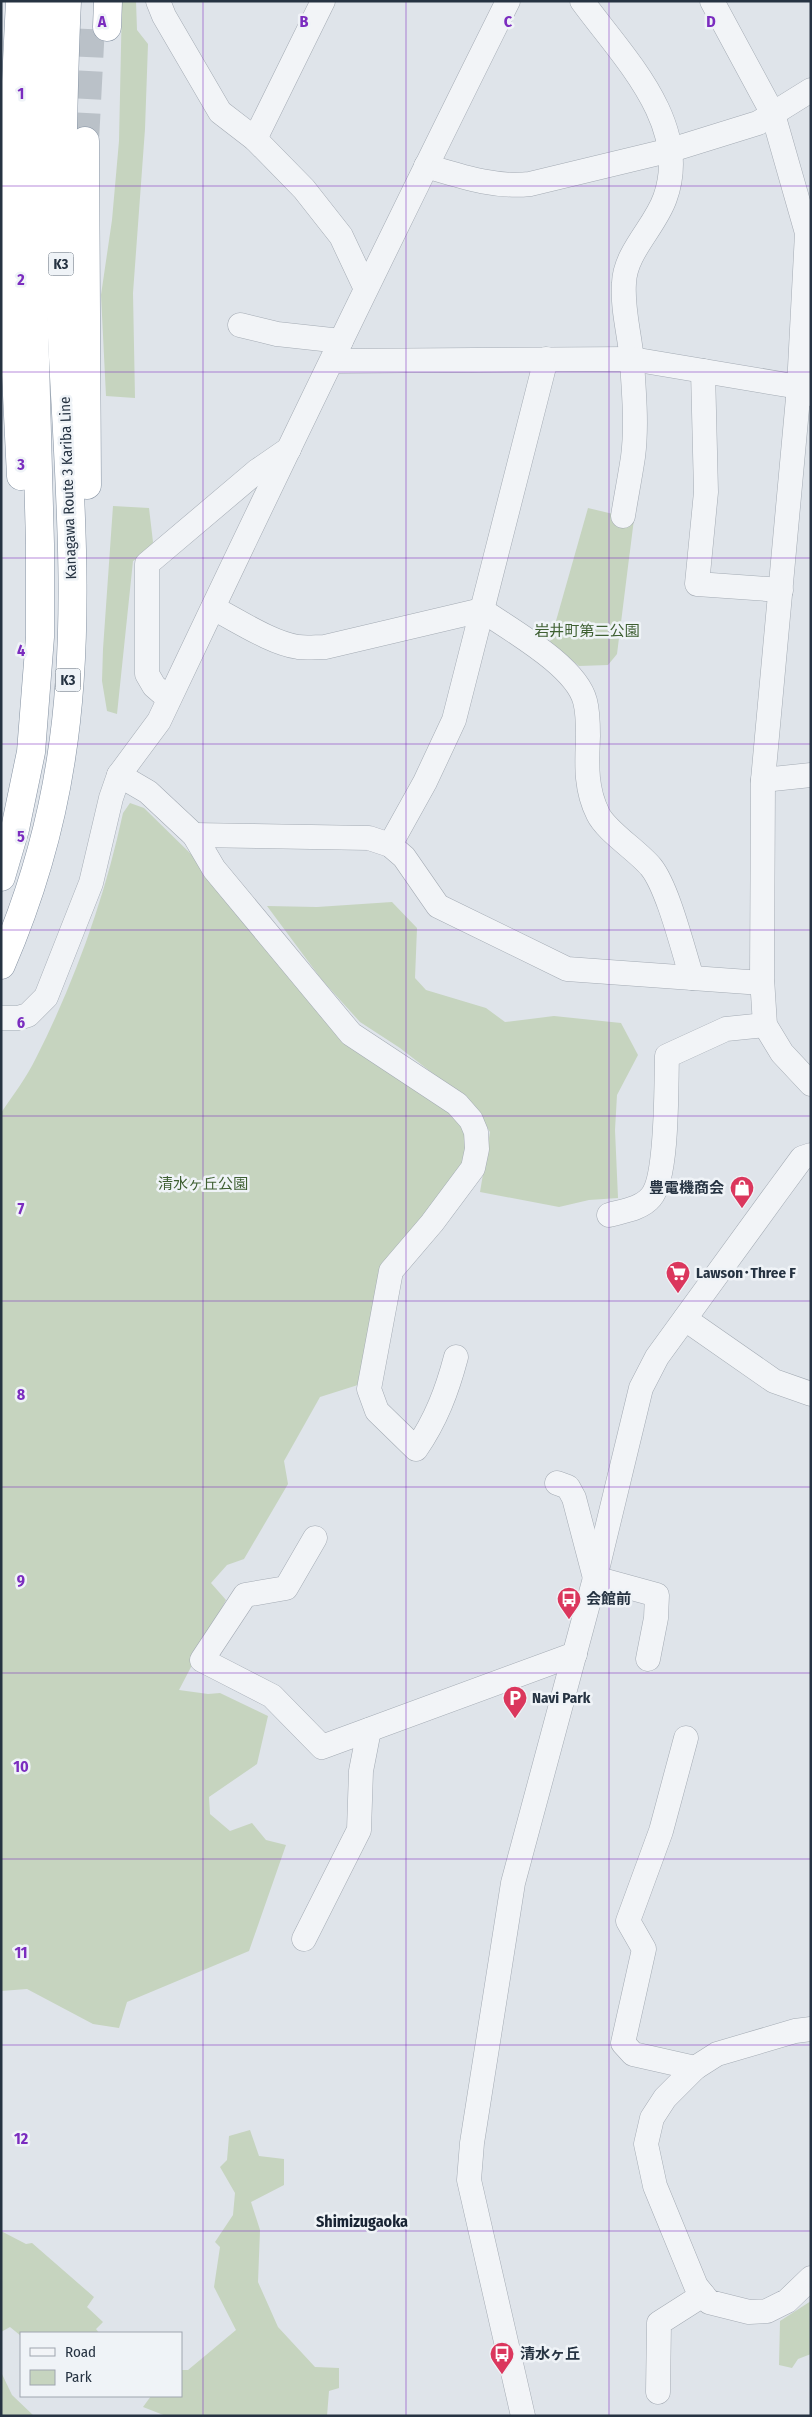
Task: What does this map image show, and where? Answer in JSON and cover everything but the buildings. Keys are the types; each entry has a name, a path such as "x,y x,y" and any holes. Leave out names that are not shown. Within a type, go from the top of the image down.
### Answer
{"highway":[{"path":"20,1 60,140 85,287 75,386"},
{"name":"Kanagawa Route 3 Kariba Line","path":"1,877 23,793 36,715 41,608 26,387 33,286 60,140 41,1"},
{"name":"Kanagawa Route 3 Kariba Line","path":"1,965 27,901 42,852 62,756 70,657 70,503 75,386 60,286 60,140 67,1"}],"street":[{"path":"158,1 164,16 220,112 255,139 304,189 341,236 365,287"},
{"path":"255,139 323,1"},
{"path":"6,1018 28,1014 46,997 64,956 91,883 111,798 119,775 159,721 337,351 365,287 508,1"},
{"path":"582,1 641,82 663,122 671,150 665,198 628,265 624,280 624,301 632,359 634,406 633,455 623,516"},
{"path":"712,1 773,114 809,235 805,390 780,590 763,780 762,983 765,1025 782,1053 811,1084"},
{"path":"426,166 487,183 510,186 530,184 671,150 758,123 811,90"},
{"path":"240,325 337,351 546,359 632,359 805,390"},
{"path":"390,845 425,782 454,720 546,359"},
{"path":"703,371 706,492 697,584 780,590"},
{"path":"169,699 154,686 147,674 147,564 257,471 290,448"},
{"path":"213,608 279,641 297,647 311,648 325,647 482,610 562,666 576,682 585,700 588,723 587,780 593,804 600,818 652,868 662,886 692,978"},
{"path":"119,775 148,792 194,835 214,869 351,1034 457,1104 471,1120 476,1132 477,1149 473,1168 432,1223 391,1271 369,1390 377,1412 416,1448 430,1427 462,1362"},
{"path":"763,780 811,775"},
{"path":"194,835 368,838 390,845 404,858 438,906 566,969 762,983"},
{"path":"609,1215 641,1205 652,1196 659,1174 664,1138 667,1056 726,1029 765,1025"},
{"path":"523,2416 469,2180 470,2154 513,1883 595,1578 641,1388 657,1357 802,1158 811,1154"},
{"path":"685,1319 774,1381 811,1394"},
{"path":"557,1483 568,1487 574,1498 595,1578"},
{"path":"315,1538 286,1588 245,1595 202,1660 272,1696 322,1747 575,1654"},
{"path":"595,1578 657,1595 656,1618 648,1659"},
{"path":"304,1939 359,1830 361,1771 369,1730"},
{"path":"686,1738 661,1831 628,1921 644,1949 623,2044 633,2054 694,2068"},
{"path":"811,2029 795,2030 717,2054 694,2068 665,2098 652,2118 646,2144 655,2186 696,2286 709,2302 749,2312 767,2311 787,2301 811,2278"},
{"path":"658,2392 659,2323 703,2295"}],"green space":[{"path":"122,1 136,1 137,30 148,44 145,129 133,293 135,398 106,396 101,295 112,220 119,141"},
{"path":"113,506 149,508 153,542 150,550 133,561 117,714 107,711 102,681"},
{"name":"岩井町第二公園","path":"588,508 634,519 617,654 608,665 579,666 550,642"},
{"name":"清水ヶ丘公園","path":"130,803 144,808 195,858 350,1046 434,1096 463,1125 468,1143 466,1158 386,1268 361,1384 320,1397 284,1461 288,1484 244,1559 227,1565 211,1583 226,1600 179,1690 208,1694 220,1693 268,1716 257,1764 209,1797 210,1814 230,1831 252,1823 266,1840 286,1845 249,1951 127,2002 119,2028 93,2024 27,1989 1,1991 1,1113 32,1065 64,999 98,907 123,813"},
{"path":"392,902 417,928 415,978 426,990 486,1008 505,1022 554,1016 621,1023 638,1055 617,1095 615,1130 618,1198 589,1200 559,1207 480,1192 490,1132 471,1103 400,1048 360,1022 322,980 267,906 317,907"},
{"path":"250,2130 259,2156 284,2159 284,2185 251,2202 260,2230 258,2282 278,2327 315,2367 339,2368 339,2388 329,2391 327,2416 166,2416 143,2407 150,2397 182,2397 182,2370 188,2370 236,2330 214,2287 220,2247 215,2242 233,2215 235,2193 220,2167 227,2160 229,2136"},
{"path":"1,2231 26,2244 32,2243 94,2297 87,2307 103,2322 96,2329 98,2332 20,2332 20,2335 10,2327 1,2332"},
{"path":"811,2301 811,2354 798,2359 792,2368 779,2365 780,2321"},
{"path":"1,2372 12,2395 34,2416 1,2416"}],"tunnel":[{"path":"85,141 91,25"}],"place":[{"name":"豊電機商会","path":"742,1209"},
{"name":"Lawson･Three F","path":"678,1294"},
{"name":"会館前","path":"569,1620"},
{"name":"Navi Park","path":"515,1719"},
{"name":"清水ヶ丘","path":"502,2375"}],"district":[{"name":"Shimizugaoka","path":"362,2221"}]}
